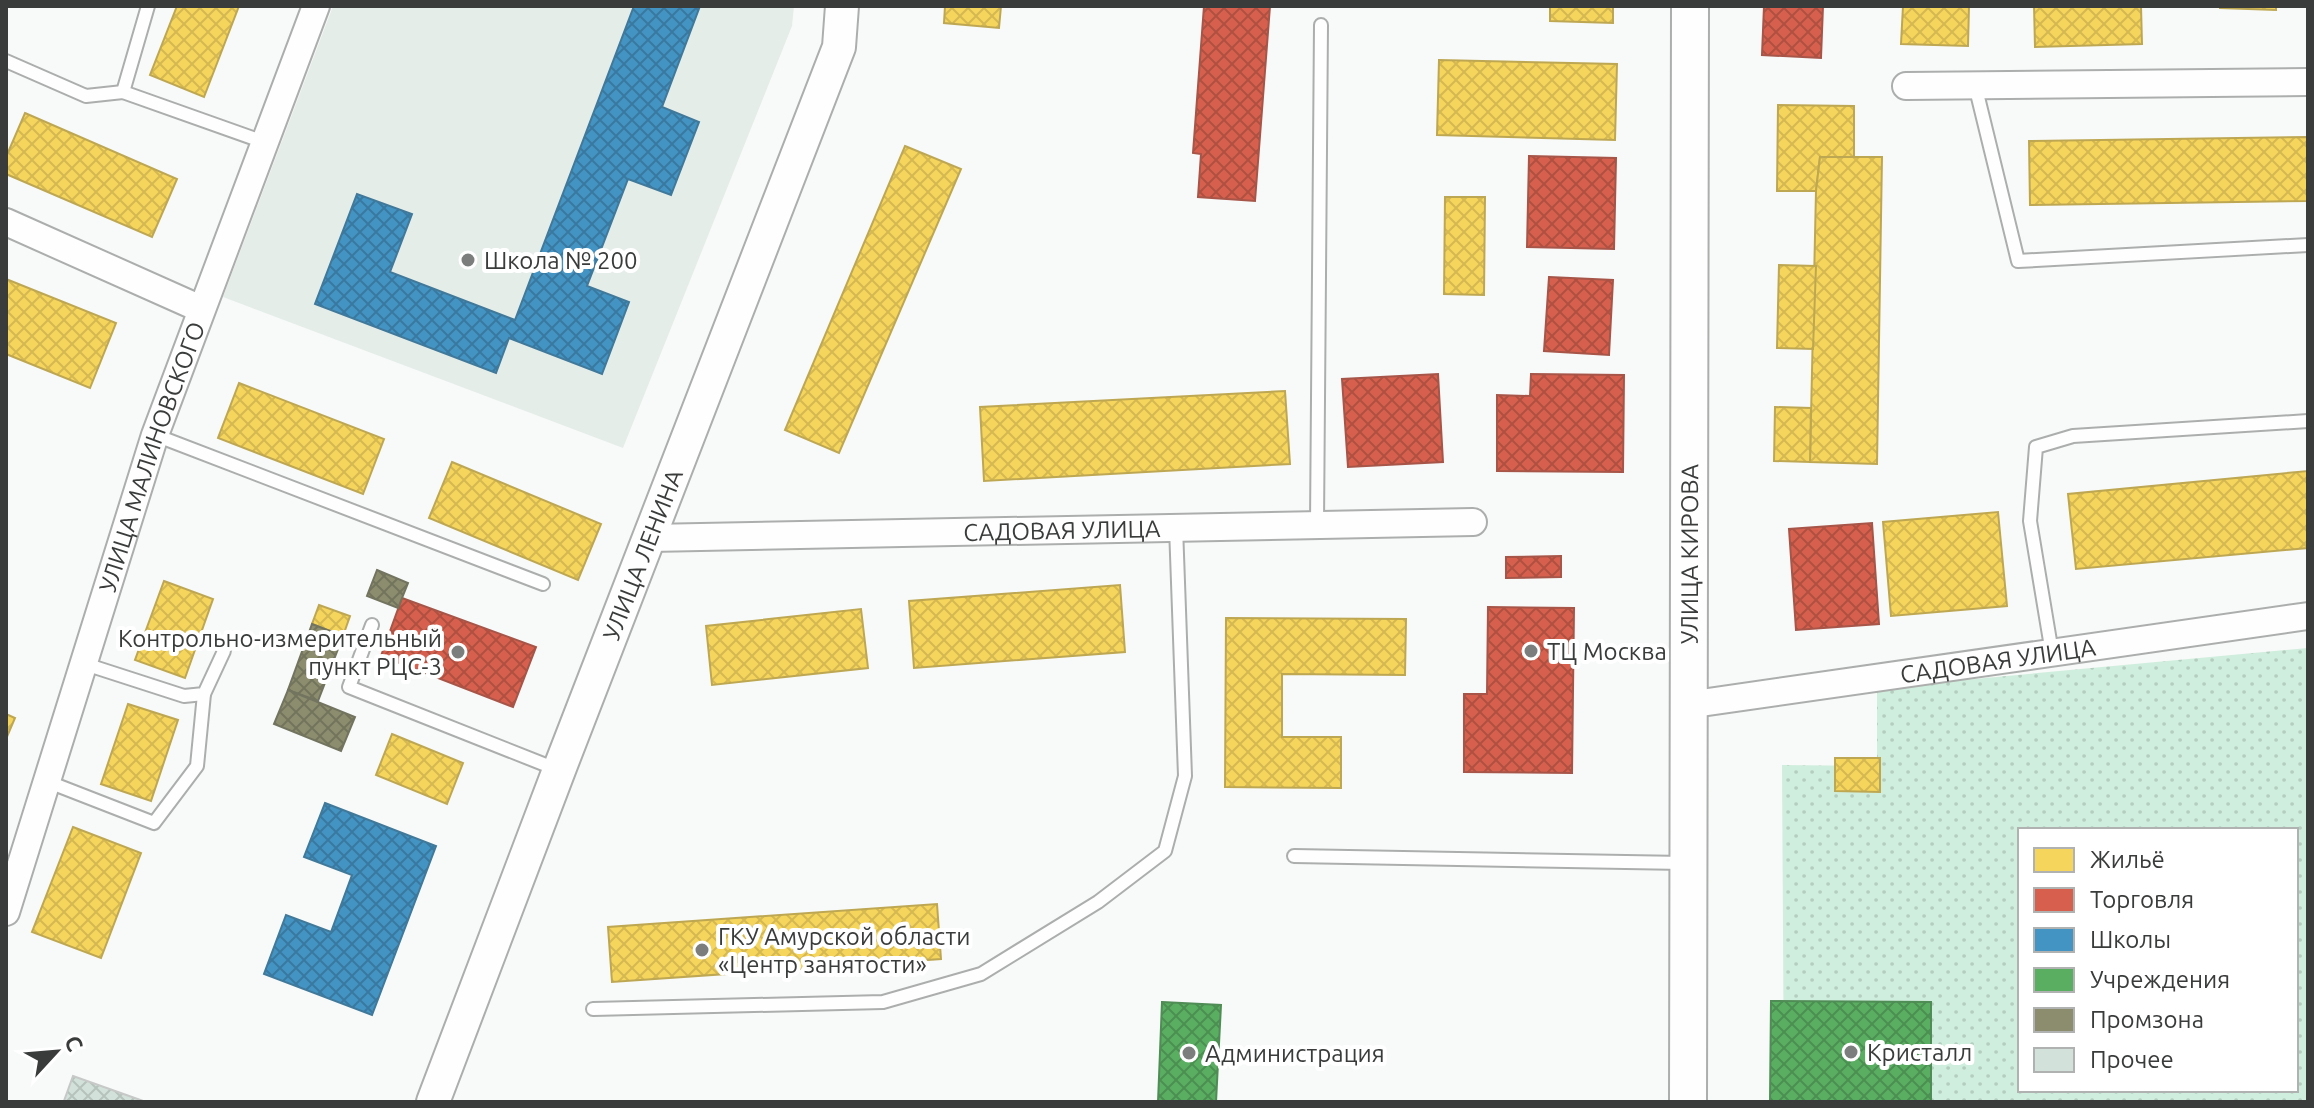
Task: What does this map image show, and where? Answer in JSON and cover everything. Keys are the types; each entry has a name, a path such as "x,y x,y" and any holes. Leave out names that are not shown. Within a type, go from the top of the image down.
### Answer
{"main road":[{"name":"УЛИЦА КИРОВА","path":"1688,1102 1690,6"}],"street":[{"name":"УЛИЦА МАЛИНОВСКОГО","path":"6,912 155,435 316,6"},
{"name":"УЛИЦА ЛЕНИНА","path":"433,1102 839,47 842,6"},
{"path":"1906,86 2308,82"},
{"path":"6,222 201,309"},
{"name":"САДОВАЯ УЛИЦА","path":"650,538 1473,522"},
{"name":"САДОВАЯ УЛИЦА","path":"1687,705 2308,616"}],"lane":[{"path":"123,92 148,6"},
{"path":"1317,524 1321,25"},
{"path":"6,61 86,96 123,92 264,142"},
{"path":"1975,85 2018,261 2308,245"},
{"path":"2052,653 2030,521 2036,447 2073,436 2308,421"},
{"path":"155,435 543,584"},
{"path":"593,1009 883,1002 981,974 1098,902 1165,851 1185,776 1176,527"},
{"path":"372,625 349,687 559,770"},
{"path":"46,781 154,823 197,766 204,694 224,651"},
{"path":"85,664 184,696 204,694"},
{"path":"1294,856 1687,863"}],"shaded area":[{"name":"Школа № 200","path":"333,6 794,6 792,26 623,448 223,297"}],"green space":[{"path":"2308,648 2308,1102 1784,1102 1782,765 1877,766 1877,688"}],"building: Жильё":[{"path":"177,6 239,6 204,97 150,75"},
{"path":"945,6 1001,6 999,28 944,23"},
{"path":"1550,6 1613,6 1613,23 1550,21"},
{"path":"1903,6 1969,6 1968,46 1901,44"},
{"path":"2034,6 2141,6 2142,44 2035,47"},
{"path":"2276,6 2276,10 2220,8"},
{"path":"1439,60 1617,64 1615,140 1437,135"},
{"path":"1778,105 1854,106 1854,157 1820,157 1816,191 1777,191"},
{"path":"25,113 177,179 152,237 6,174 6,157"},
{"path":"2308,137 2308,201 2030,205 2029,141"},
{"path":"905,146 961,169 839,453 785,430"},
{"path":"1820,157 1882,157 1877,464 1810,462 1816,191"},
{"path":"1445,197 1485,197 1484,295 1444,294"},
{"path":"1779,265 1816,266 1813,349 1777,348"},
{"path":"6,279 116,323 90,388 6,354"},
{"path":"239,383 384,439 363,494 218,438"},
{"path":"1285,391 1290,464 984,481 980,407"},
{"path":"1775,407 1811,408 1810,462 1774,461"},
{"path":"452,462 601,524 578,580 429,518"},
{"path":"2308,471 2308,548 2076,569 2068,494"},
{"path":"1998,512 2007,606 1891,616 1883,522"},
{"path":"164,581 213,599 185,678 135,660"},
{"path":"1120,585 1125,652 914,668 909,601"},
{"path":"319,605 350,616 343,636 312,624"},
{"path":"861,609 868,668 712,685 706,626"},
{"path":"1226,618 1406,619 1405,675 1282,674 1282,737 1341,737 1341,788 1225,787"},
{"path":"128,704 178,720 151,801 101,784"},
{"path":"6,714 15,718 6,739"},
{"path":"392,734 463,763 447,804 376,775"},
{"path":"1835,758 1880,758 1880,792 1835,791"},
{"path":"73,827 141,853 101,958 32,932"},
{"path":"937,904 941,959 612,982 608,927"}],"building: Торговля":[{"path":"1204,6 1270,6 1255,201 1198,197 1201,154 1193,153"},
{"path":"1764,6 1823,6 1821,58 1762,55"},
{"path":"1529,156 1616,158 1614,249 1527,247"},
{"path":"1549,277 1613,280 1609,355 1544,351"},
{"path":"1438,374 1443,462 1348,467 1342,379"},
{"path":"1531,374 1624,375 1623,472 1497,471 1497,395 1530,396"},
{"path":"1872,523 1879,624 1796,630 1789,529"},
{"path":"1561,556 1561,577 1506,578 1506,557"},
{"name":"Контрольно-измерительный пункт РЦС-3","path":"402,598 536,647 513,707 381,656"},
{"name":"ТЦ Москва","path":"1488,607 1574,608 1572,773 1464,772 1464,694 1487,694"}],"building: Школы":[{"path":"634,6 700,6 662,107 699,122 671,195 628,179 587,286 629,302 602,374 509,338 496,373 315,304 357,194 412,214 390,272 515,320"},
{"path":"325,803 436,846 372,1015 264,974 286,915 331,932 352,875 304,857"}],"building: Учреждения":[{"name":"Кристалл","path":"1771,1001 1931,1002 1931,1102 1770,1102"},
{"name":"Администрация","path":"1162,1002 1221,1005 1216,1102 1158,1102"}],"building: Промзона":[{"path":"377,570 408,583 398,608 367,596"},
{"path":"312,624 343,636 318,701 288,690"},
{"path":"288,690 355,717 341,751 274,724"}],"building: Прочее":[{"path":"73,1076 146,1102 64,1101"}],"place":[{"name":"Школа № 200","path":"468,260"},
{"name":"ТЦ Москва","path":"1531,651"},
{"name":"Контрольно-измерительный пункт РЦС-3","path":"458,652"},
{"name":"ГКУ Амурской области «Центр занятости»","path":"702,950"},
{"name":"Кристалл","path":"1851,1052"},
{"name":"Администрация","path":"1189,1053"}]}
